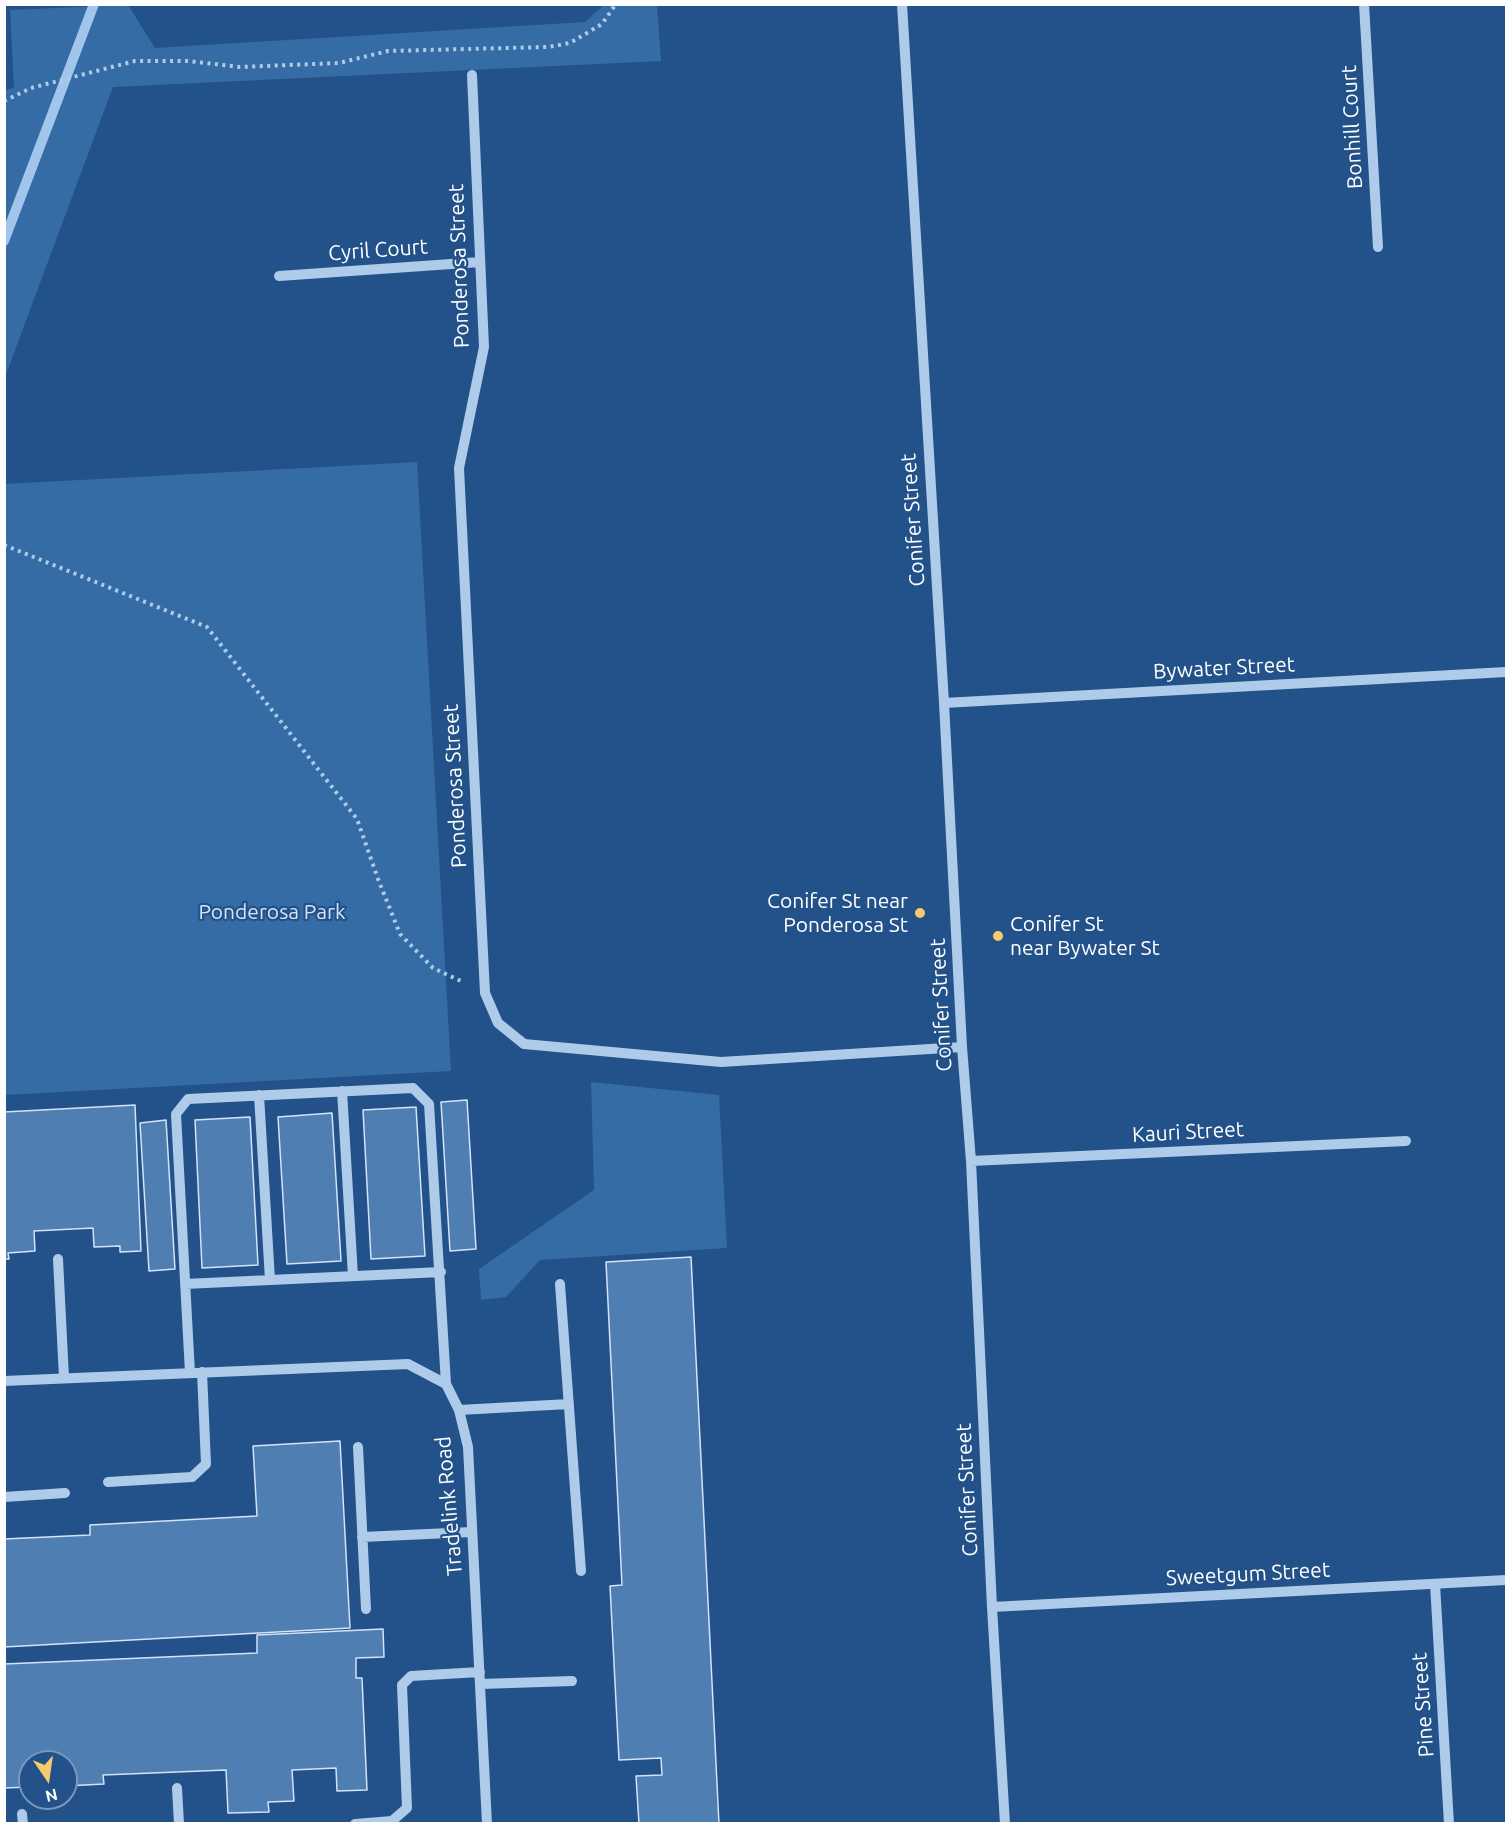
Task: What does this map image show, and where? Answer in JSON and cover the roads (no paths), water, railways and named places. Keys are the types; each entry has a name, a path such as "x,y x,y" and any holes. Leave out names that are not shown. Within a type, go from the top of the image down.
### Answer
{"street":[{"name":"Conifer Street","path":"902,4 962,1047 971,1161 992,1607 1005,1824"},
{"name":"Bonhill Court","path":"1364,4 1378,247"},
{"name":"Ponderosa Street","path":"472,75 484,347 459,468 485,993 498,1023 524,1044 721,1062 962,1047"},
{"name":"Cyril Court","path":"279,276 480,262"},
{"name":"Bywater Street","path":"944,703 1506,672"},
{"path":"190,1373 176,1114 188,1099 413,1088 429,1104 446,1384"},
{"path":"342,1091 353,1276"},
{"path":"260,1095 270,1280"},
{"name":"Kauri Street","path":"971,1161 1406,1140"},
{"path":"58,1259 64,1378"},
{"path":"185,1284 441,1272"},
{"path":"560,1284 581,1571"},
{"path":"4,1381 408,1364 446,1384"},
{"path":"108,1482 192,1477 206,1464 202,1372"},
{"name":"Tradelink Road","path":"446,1384 459,1410 468,1447 487,1824"},
{"path":"459,1410 569,1404"},
{"path":"358,1447 366,1609"},
{"path":"4,1497 65,1493"},
{"path":"362,1537 472,1532"},
{"name":"Sweetgum Street","path":"992,1607 1506,1580"},
{"name":"Pine Street","path":"1435,1584 1449,1824"},
{"path":"356,1824 392,1821 407,1808 402,1685 411,1676 480,1672"},
{"path":"481,1684 572,1681"},
{"path":"177,1788 179,1824"}],"waterway":[{"path":"4,241 94,4"}],"place":[{"name":"Conifer St near Ponderosa St","path":"920,913"},
{"name":"Conifer St near Bywater St","path":"998,936"}],"park label":[{"name":"Ponderosa Park","path":"272,912"}]}
